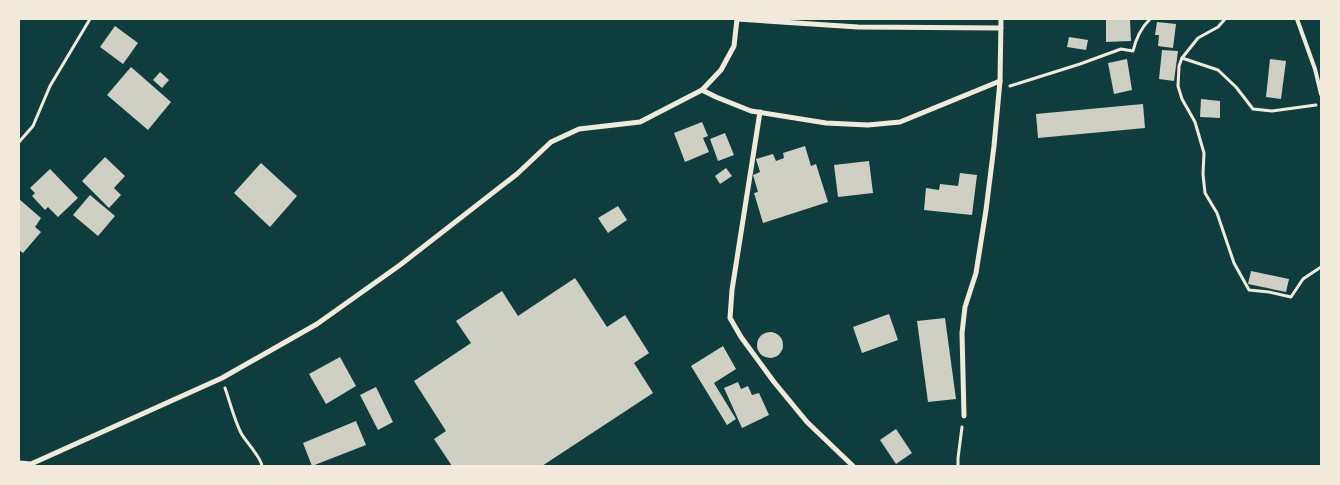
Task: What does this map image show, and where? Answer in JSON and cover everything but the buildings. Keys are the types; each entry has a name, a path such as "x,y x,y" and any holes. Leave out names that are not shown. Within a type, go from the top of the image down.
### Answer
{"street":[{"path":"19,463 31,465 222,378 317,324 400,265 517,174 551,142 579,129 640,122 702,90 721,70 734,46 737,19 858,27 1001,28"},
{"path":"964,416 962,333 965,307 976,273 994,146 1000,81 1001,19"},
{"path":"702,90 751,111 826,123 868,125 900,122 1000,81"},
{"path":"760,112 732,290 730,318 741,337 774,382 807,422 853,466"}],"lane":[{"path":"1297,19 1321,94"}],"path":[{"path":"19,142 33,126 50,86 90,19"},
{"path":"998,90 1121,49 1133,51 1136,39 1150,19"},
{"path":"1225,19 1218,27 1198,38 1182,58 1179,66 1178,86 1182,99 1195,122 1204,153 1203,174 1205,193 1218,213 1234,263 1249,290 1291,297 1303,279 1321,268"},
{"path":"1182,58 1218,70 1236,87 1253,109 1272,111 1321,104"},
{"path":"222,378 241,432 255,454 262,461 262,466"},
{"path":"958,466 964,416"}]}
